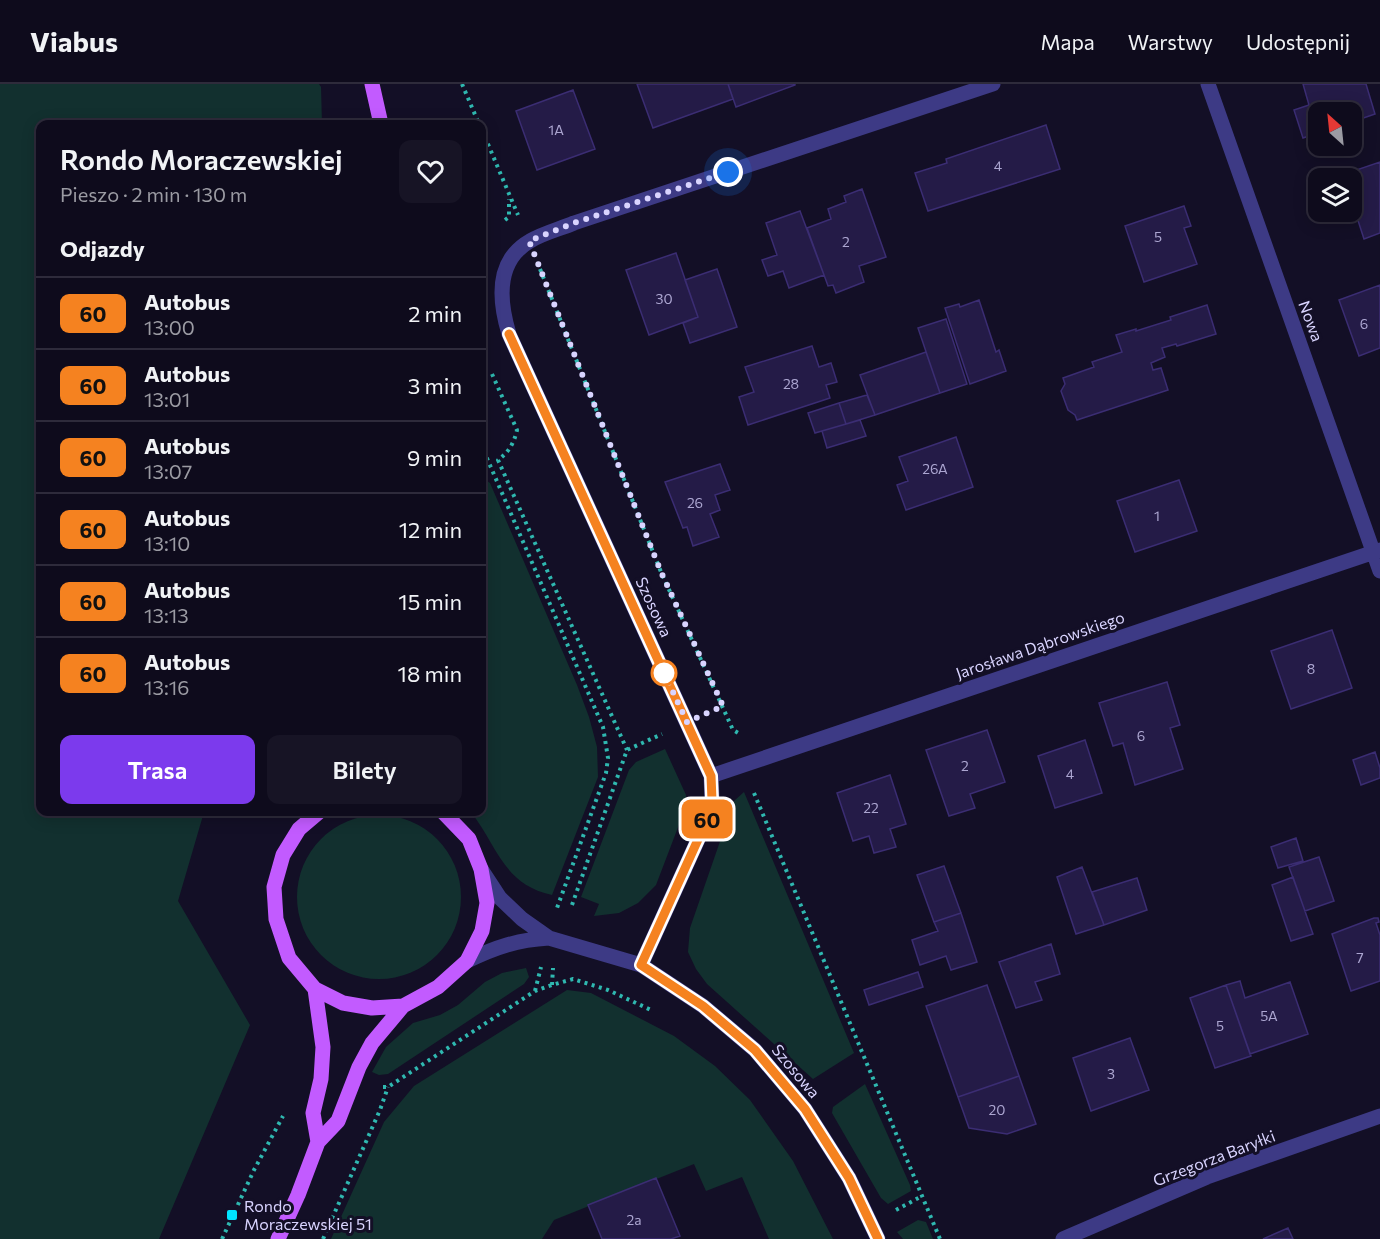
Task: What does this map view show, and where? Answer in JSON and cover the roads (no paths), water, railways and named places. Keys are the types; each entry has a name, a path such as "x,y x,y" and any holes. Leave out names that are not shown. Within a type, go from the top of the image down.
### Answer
{"main road":[{"path":"372,84 380,120"},
{"path":"314,816 299,829 283,855 274,887 276,919 289,958 315,989 343,1003 372,1008 404,1006"},
{"path":"278,1239 318,1142 338,1121 359,1067 372,1043 404,1006 438,987 467,961 482,931 487,903 481,869 469,839 449,816"},
{"path":"315,989 323,1047 321,1079 313,1113 318,1142"}],"street":[{"name":"Szosowa","path":"641,965 706,822 712,800 711,776 509,334 501,308 502,283 507,266 516,252 529,241 574,223 993,84"},
{"name":"Nowa","path":"1208,84 1377,551 1380,571"},
{"name":"Jarosława Dąbrowskiego","path":"711,776 1377,551"},
{"name":"Szosowa","path":"481,869 500,898 522,919 549,938 641,965 703,1006 755,1050 805,1109 849,1178 878,1239"},
{"name":"Szosowa","path":"467,961 495,947 522,940 549,938"},
{"name":"Grzegorza Baryłki","path":"1063,1239 1207,1177 1380,1116"}],"place":[{"name":"Rondo Moraczewskiej 51","path":"232,1215"}]}
